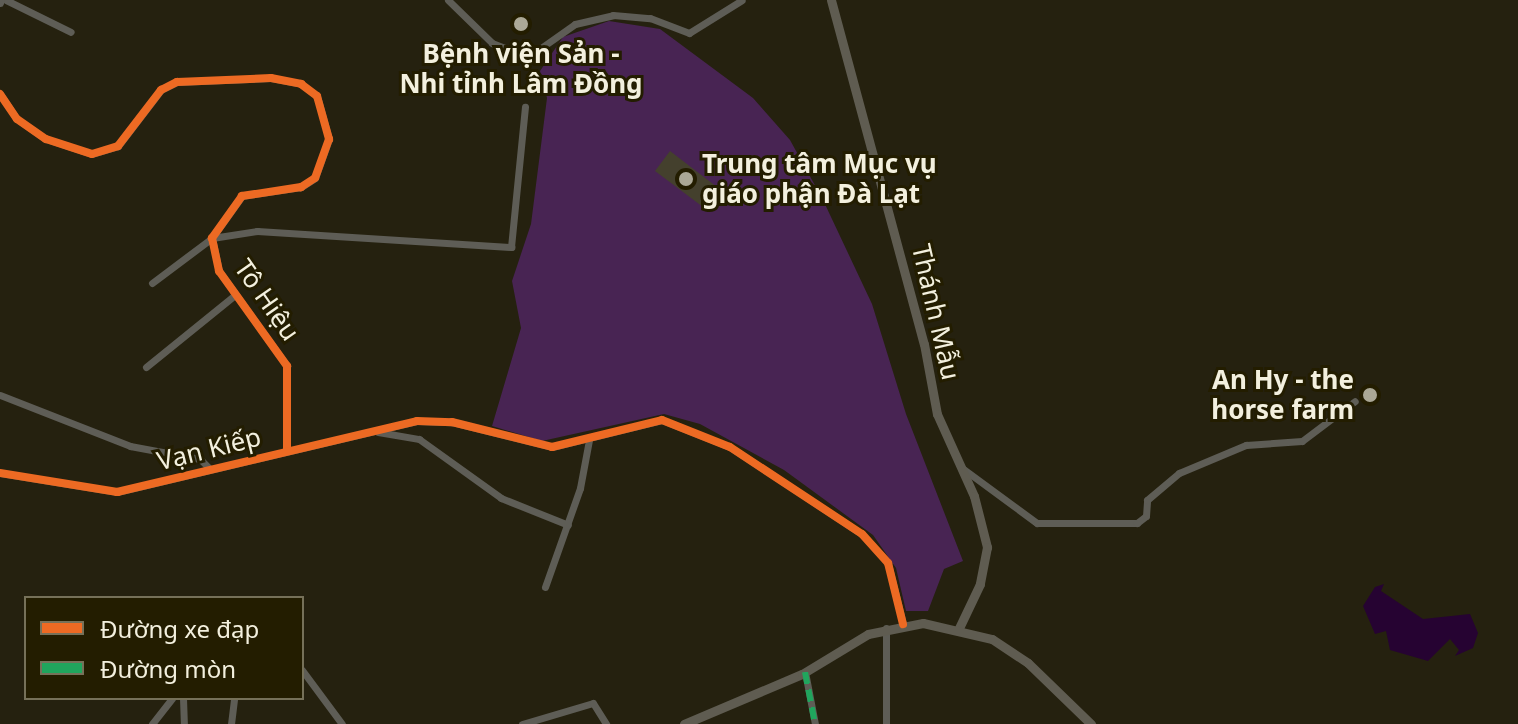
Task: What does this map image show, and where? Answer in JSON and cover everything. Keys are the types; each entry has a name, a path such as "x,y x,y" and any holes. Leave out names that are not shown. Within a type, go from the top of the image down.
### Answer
{"main road":[{"name":"Thánh Mẫu","path":"831,0 937,414 962,468 987,547 980,584 959,628"},
{"path":"684,724 805,672 838,649 903,624 959,628 992,639 1058,690 1091,724"}],"street":[{"path":"448,0 492,43 521,54 538,50 575,24 613,15 650,18 689,33 742,0"},
{"path":"2,1 71,32"},
{"name":"Tô Hiệu","path":"0,94 8,108 46,139 92,154 123,141 151,101 177,82 271,78 306,87 327,119 328,150 319,172 301,187 242,196 212,238 219,271 287,366 287,450"},
{"path":"152,283 212,238 296,229 336,238 511,247 525,107"},
{"path":"0,115 8,108"},
{"path":"146,367 235,295"},
{"path":"0,395 130,446 200,459 210,469"},
{"path":"962,468 1037,523 1137,523 1146,516 1147,500 1179,473 1246,445 1302,441 1355,401"},
{"name":"Vạn Kiếp","path":"0,473 105,493 372,431 439,420 540,446 589,440 662,420 760,464 871,542 888,563 903,624"},
{"path":"372,431 419,439 516,507 568,525"},
{"path":"545,587 568,525 589,440"},
{"path":"886,628 886,724"},
{"path":"805,672 815,724"},
{"path":"304,673 342,724"},
{"path":"152,724 170,700"},
{"path":"183,700 184,724"},
{"path":"231,724 234,700"},
{"path":"522,724 593,703 606,724"}],"shaded area":[{"path":"609,21 660,29 753,98 790,140 823,200 872,304 906,414 963,561 944,569 928,611 906,611 896,568 873,535 784,470 700,424 664,414 542,441 492,426 521,328 512,281 531,224 547,98 540,71 563,37"},
{"path":"1384,584 1381,591 1423,619 1470,614 1478,633 1473,648 1455,656 1459,650 1450,639 1428,661 1390,650 1386,631 1375,634 1363,606 1375,587"}],"building":[{"name":"Trung tâm Mục vụ giáo phận Đà Lạt","path":"670,151 717,187 703,207 655,171"}],"marked path":[{"path":"805,672 815,724"}],"cycle path":[{"path":"0,94 17,119 46,139 92,154 118,146 161,90 177,82 271,78 301,84 317,96 329,139 315,178 301,187 242,196 212,238 219,271 287,366 287,450"},
{"path":"0,473 117,492 417,421 452,422 552,447 662,420 730,447 862,534 888,563 903,624"}],"place":[{"name":"Bệnh viện Sản - Nhi tỉnh Lâm Đồng","path":"521,24"},
{"name":"Trung tâm Mục vụ giáo phận Đà Lạt","path":"686,179"},
{"name":"An Hy - the horse farm","path":"1370,395"}]}
